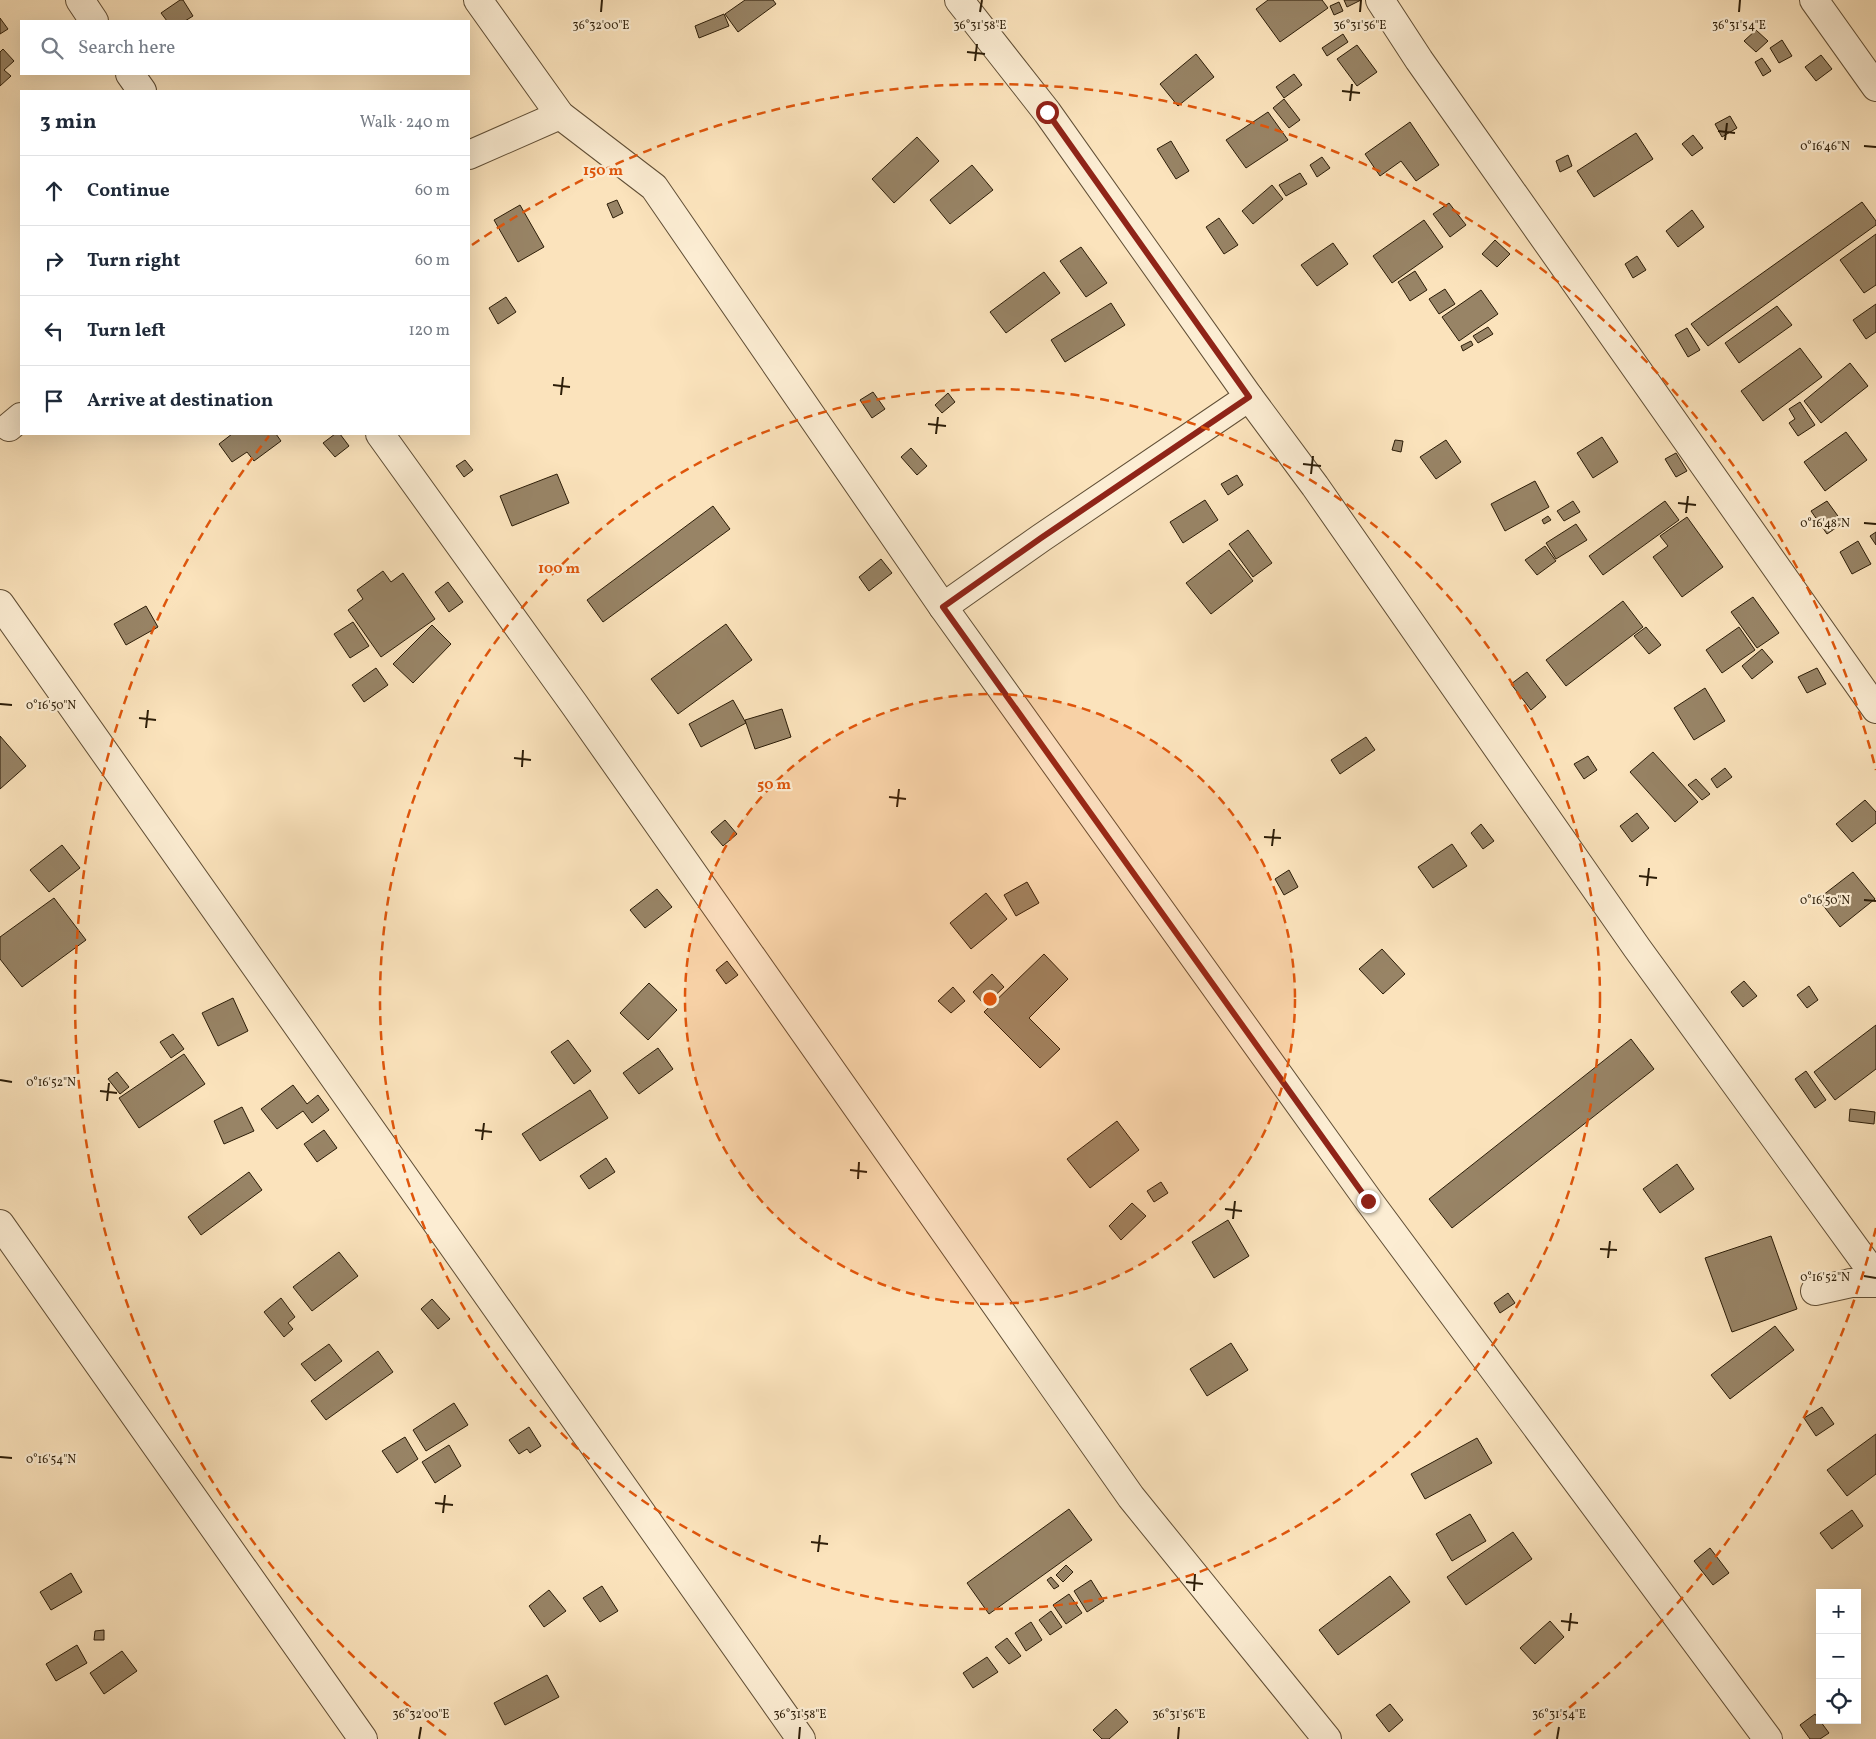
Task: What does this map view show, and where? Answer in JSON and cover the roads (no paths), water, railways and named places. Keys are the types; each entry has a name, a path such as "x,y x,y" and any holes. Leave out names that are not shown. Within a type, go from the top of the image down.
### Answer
{"street":[{"path":"80,0 93,20"},
{"path":"478,0 560,115 654,188 943,607 1368,1201 1768,1739"},
{"path":"959,0 1047,112 1249,397 1315,486 1631,940 1876,1277"},
{"path":"1380,0 1419,60 1876,709"},
{"path":"1814,0 1876,87"},
{"path":"131,75 141,90"},
{"path":"470,155 560,115"},
{"path":"943,607 1249,397"},
{"path":"381,435 568,696 1131,1497 1328,1739"},
{"path":"0,604 801,1739"},
{"path":"0,1224 363,1739"},
{"path":"1815,1292 1852,1283 1876,1283"}]}
